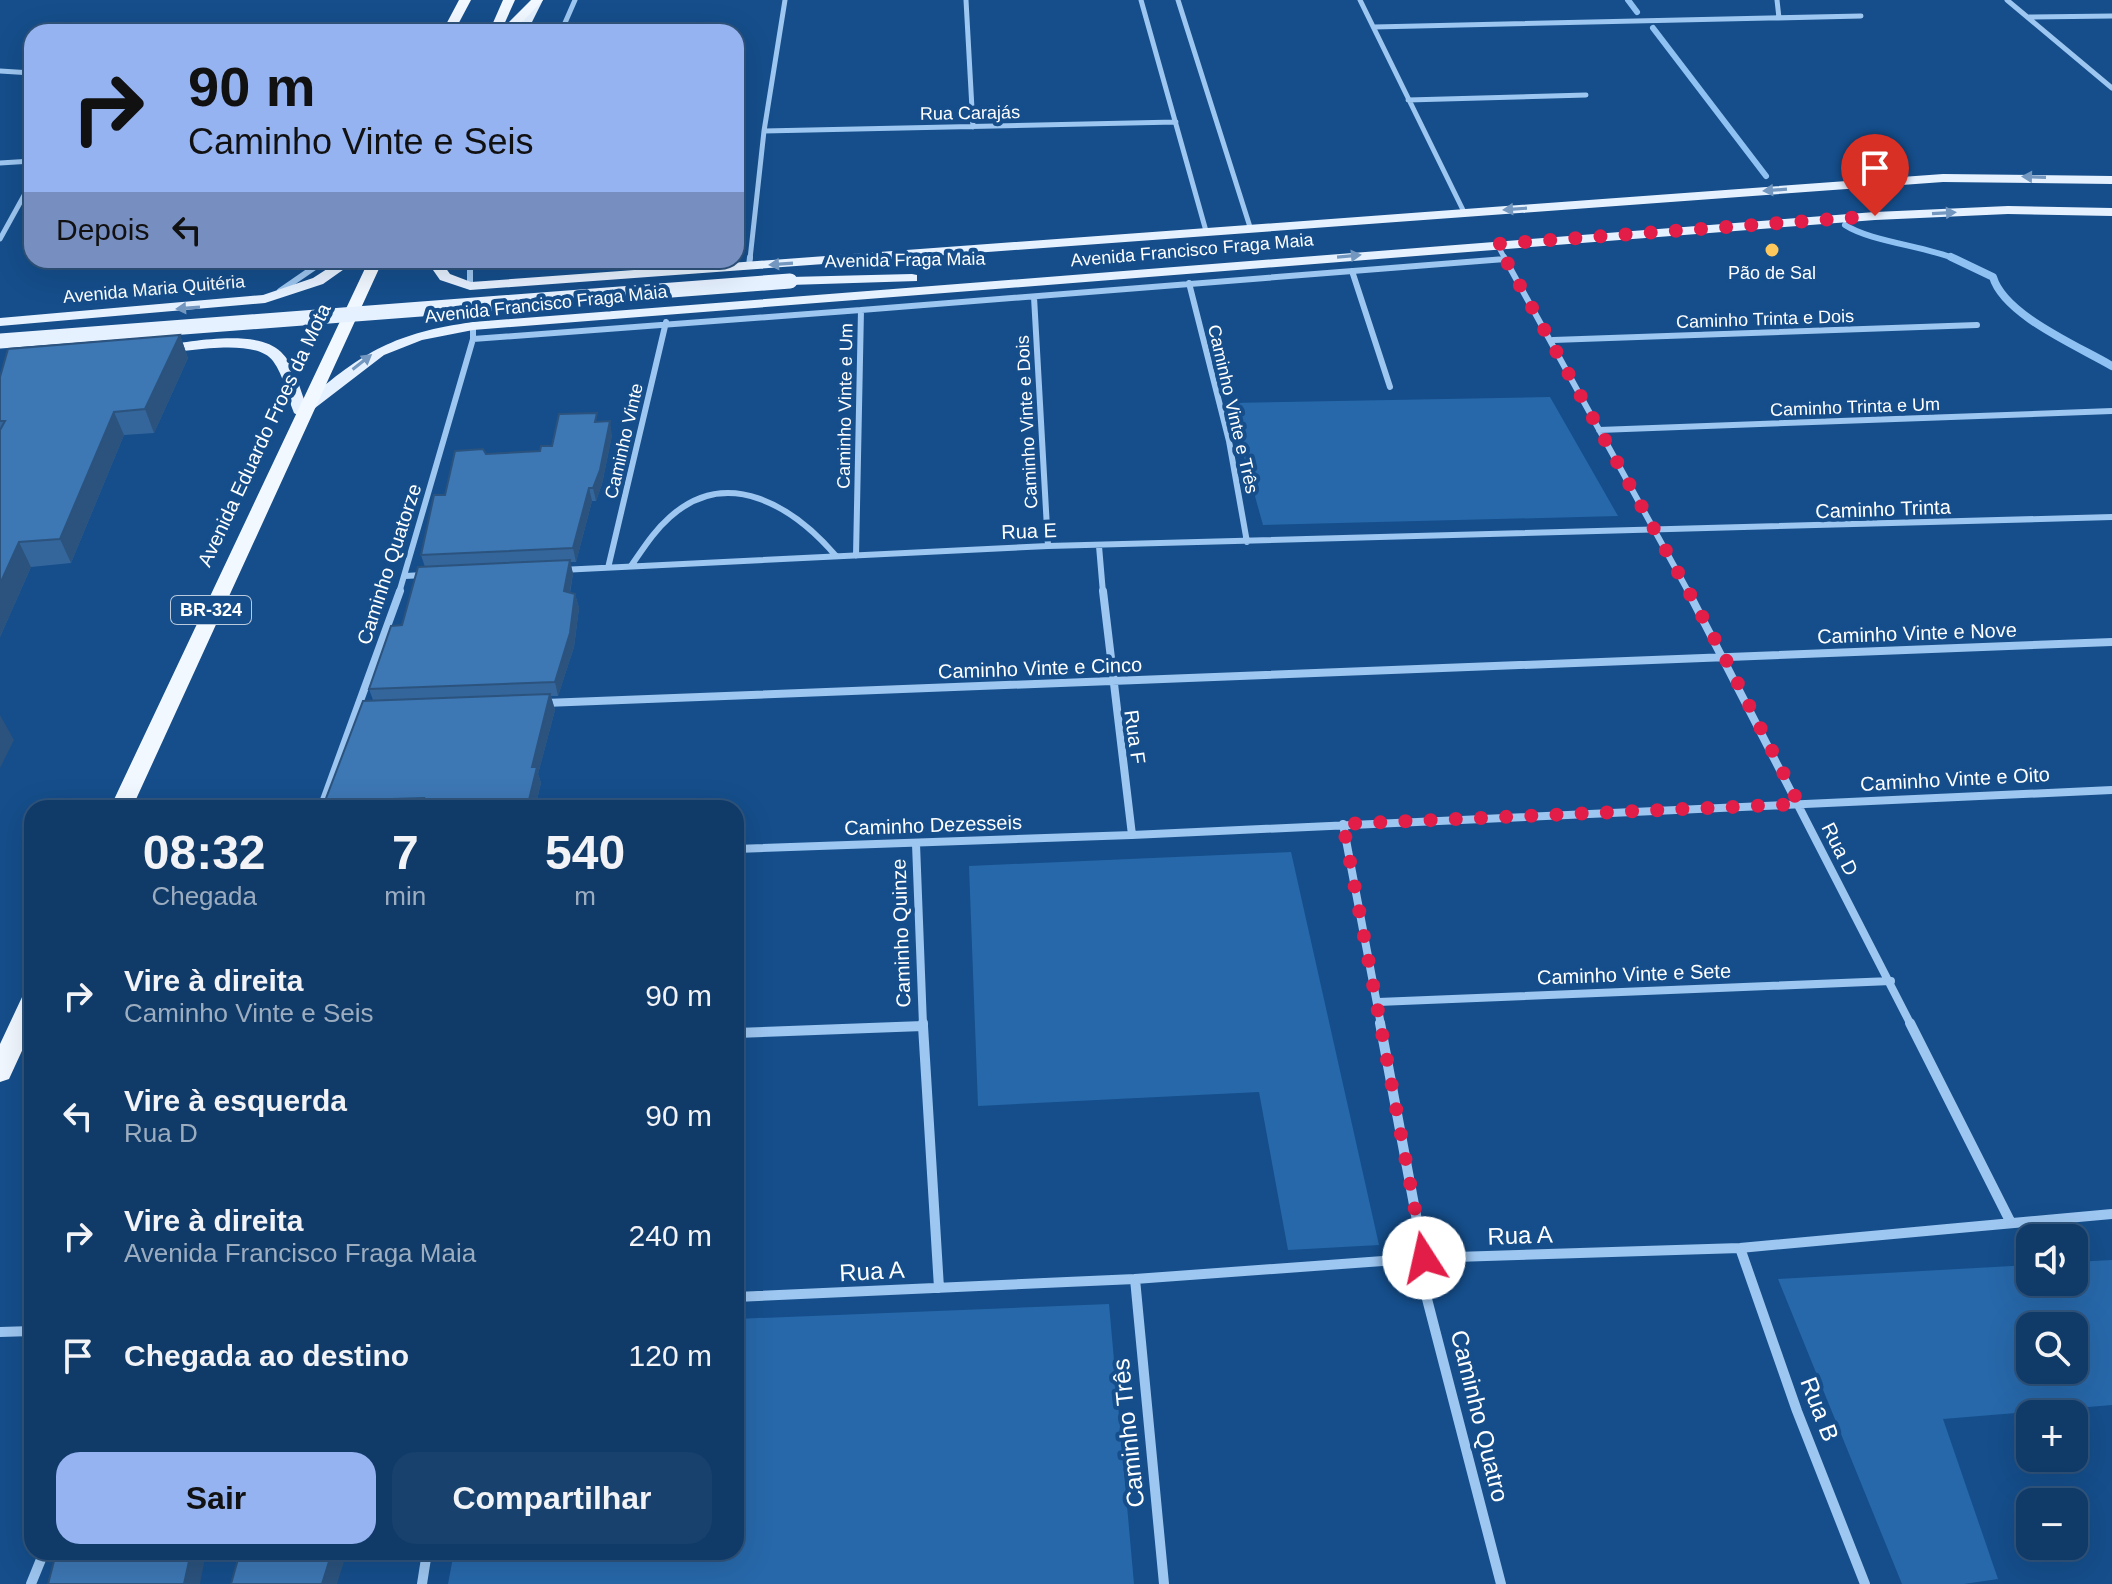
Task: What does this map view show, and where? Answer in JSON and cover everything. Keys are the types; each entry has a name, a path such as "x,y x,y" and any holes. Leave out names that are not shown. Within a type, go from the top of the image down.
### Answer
{"highway":[{"path":"452,24 465,0"},
{"path":"498,24 509,0"},
{"path":"514,24 538,0"},
{"name":"Avenida Eduardo Froes da Mota","path":"125,800 302,413 372,268"},
{"path":"0,1072 24,1020"}],"main road":[{"path":"526,24 538,0"},
{"name":"Avenida Francisco Fraga Maia","path":"744,266 1943,178 2112,180"},
{"name":"Avenida Francisco Fraga Maia","path":"302,413 382,347 433,331 473,332 1104,275 1875,216 2008,210 2112,212"},
{"name":"Avenida Fraga Maia","path":"814,280 1110,239"},
{"name":"Avenida Maria Quitéria","path":"0,322 231,305 265,299 318,281 338,268"},
{"name":"Avenida Francisco Fraga Maia","path":"439,268 445,277 470,286 721,268"},
{"name":"Avenida Fraga Maia","path":"814,280 1104,275"},
{"path":"0,341 814,280"},
{"path":"470,286 446,298 444,312 473,332"},
{"path":"223,345 260,327 262,316 256,310 231,305"},
{"path":"149,351 223,345 264,347 276,355 302,413"}],"street":[{"path":"564,24 575,0"},
{"path":"749,266 764,131 785,0"},
{"path":"966,0 973,127"},
{"path":"1141,0 1206,231"},
{"path":"1178,0 1250,227"},
{"path":"1360,0 1464,212"},
{"path":"1777,0 1779,18"},
{"path":"2007,0 2112,88"},
{"path":"1374,27 1861,16"},
{"path":"2028,17 2112,16"},
{"path":"0,71 24,72"},
{"path":"1408,100 1586,95"},
{"name":"Rua Carajás","path":"764,131 1176,122"},
{"path":"0,163 24,162"},
{"path":"0,239 24,196"},
{"name":"Rua D","path":"1497,244 1553,340 1724,656 2010,1221"},
{"path":"861,310 1505,259"},
{"path":"265,299 315,268"},
{"path":"470,268 470,286"},
{"path":"1352,271 1390,387"},
{"name":"Caminho Vinte e Três","path":"1189,283 1229,441 1247,542"},
{"name":"Caminho Vinte e Dois","path":"1034,297 1048,546"},
{"name":"Caminho Vinte e Um","path":"473,332 861,310 856,556"},
{"name":"Caminho Vinte","path":"608,568 666,322"},
{"name":"Caminho Trinta e Dois","path":"1553,340 1977,325"},
{"name":"Caminho Quatorze","path":"324,800 405,576 473,332"},
{"name":"Caminho Trinta e Um","path":"1599,430 2112,411"},
{"path":"631,566 656,531 677,510 697,498 721,493 745,493 772,499 795,514 836,556"},
{"name":"Caminho Trinta","path":"1656,532 2112,517"},
{"name":"Rua E","path":"546,570 1048,546 1656,532"},
{"name":"Rua F","path":"1099,546 1111,682 1132,835"},
{"path":"405,576 436,575"},
{"name":"Caminho Vinte e Nove","path":"1724,656 2112,642"},
{"name":"Caminho Vinte e Cinco","path":"528,704 1724,656"},
{"path":"356,711 372,710"},
{"name":"Caminho Vinte e Oito","path":"1343,824 2112,790"},
{"name":"Caminho Dezesseis","path":"744,849 1343,824"},
{"name":"Caminho Quatro","path":"1343,824 1424,1258 1427,1299 1501,1584"},
{"name":"Caminho Quinze","path":"744,1033 923,1026 916,844"},
{"name":"Caminho Vinte e Sete","path":"1378,1002 1891,981"},
{"path":"923,1026 939,1288"},
{"name":"Rua A","path":"744,1297 1135,1279 1424,1258 1740,1248 2112,1214"},
{"name":"Rua B","path":"1740,1248 1797,1411 1865,1584"},
{"name":"Caminho Três","path":"1135,1279 1164,1584"},
{"path":"0,1332 24,1331"},
{"path":"31,1584 41,1560"},
{"path":"422,1584 426,1560"}],"shaded area":[{"path":"1550,397 1618,516 1263,525 1229,403"},
{"path":"1291,852 1379,1245 1288,1250 1259,1092 978,1106 969,866"},
{"path":"2112,1260 2112,1405 2088,1407 2088,1400 2016,1400 2016,1413 1943,1419 1998,1579 1964,1584 1902,1584 1778,1279 2016,1266 2016,1296 2088,1296 2088,1261"},
{"path":"1109,1304 1134,1584 448,1584 452,1560 744,1560 744,1319"}],"building":[{"path":"180,335 145,409 114,412 60,539 19,542 0,584 0,430 5,421 0,421 0,377 8,349"},
{"path":"597,413 595,422 610,421 600,470 593,488 589,488 573,548 421,555 434,495 445,495 455,451 483,449 486,454 540,451 541,446 552,446 559,414"},
{"path":"570,560 564,591 575,594 570,633 555,682 369,689 391,626 402,625 418,567"},
{"path":"550,694 532,767 537,767 529,800 325,800 363,701"},
{"path":"189,1560 184,1584 48,1584 54,1561"},
{"path":"238,1560 330,1560 322,1584 231,1584"}],"waterway":[{"path":"1628,0 1637,12"},
{"path":"1653,28 1766,176"},
{"path":"1845,225 1868,235 1953,258"},
{"path":"1953,258 1993,277 2011,304 2027,317 2112,366"}],"place":[{"name":"Pão de Sal","path":"1772,250"}],"route":[{"path":"1424,1258 1343,824 1799,804 1724,656 1553,340 1497,244 1875,216"}]}
